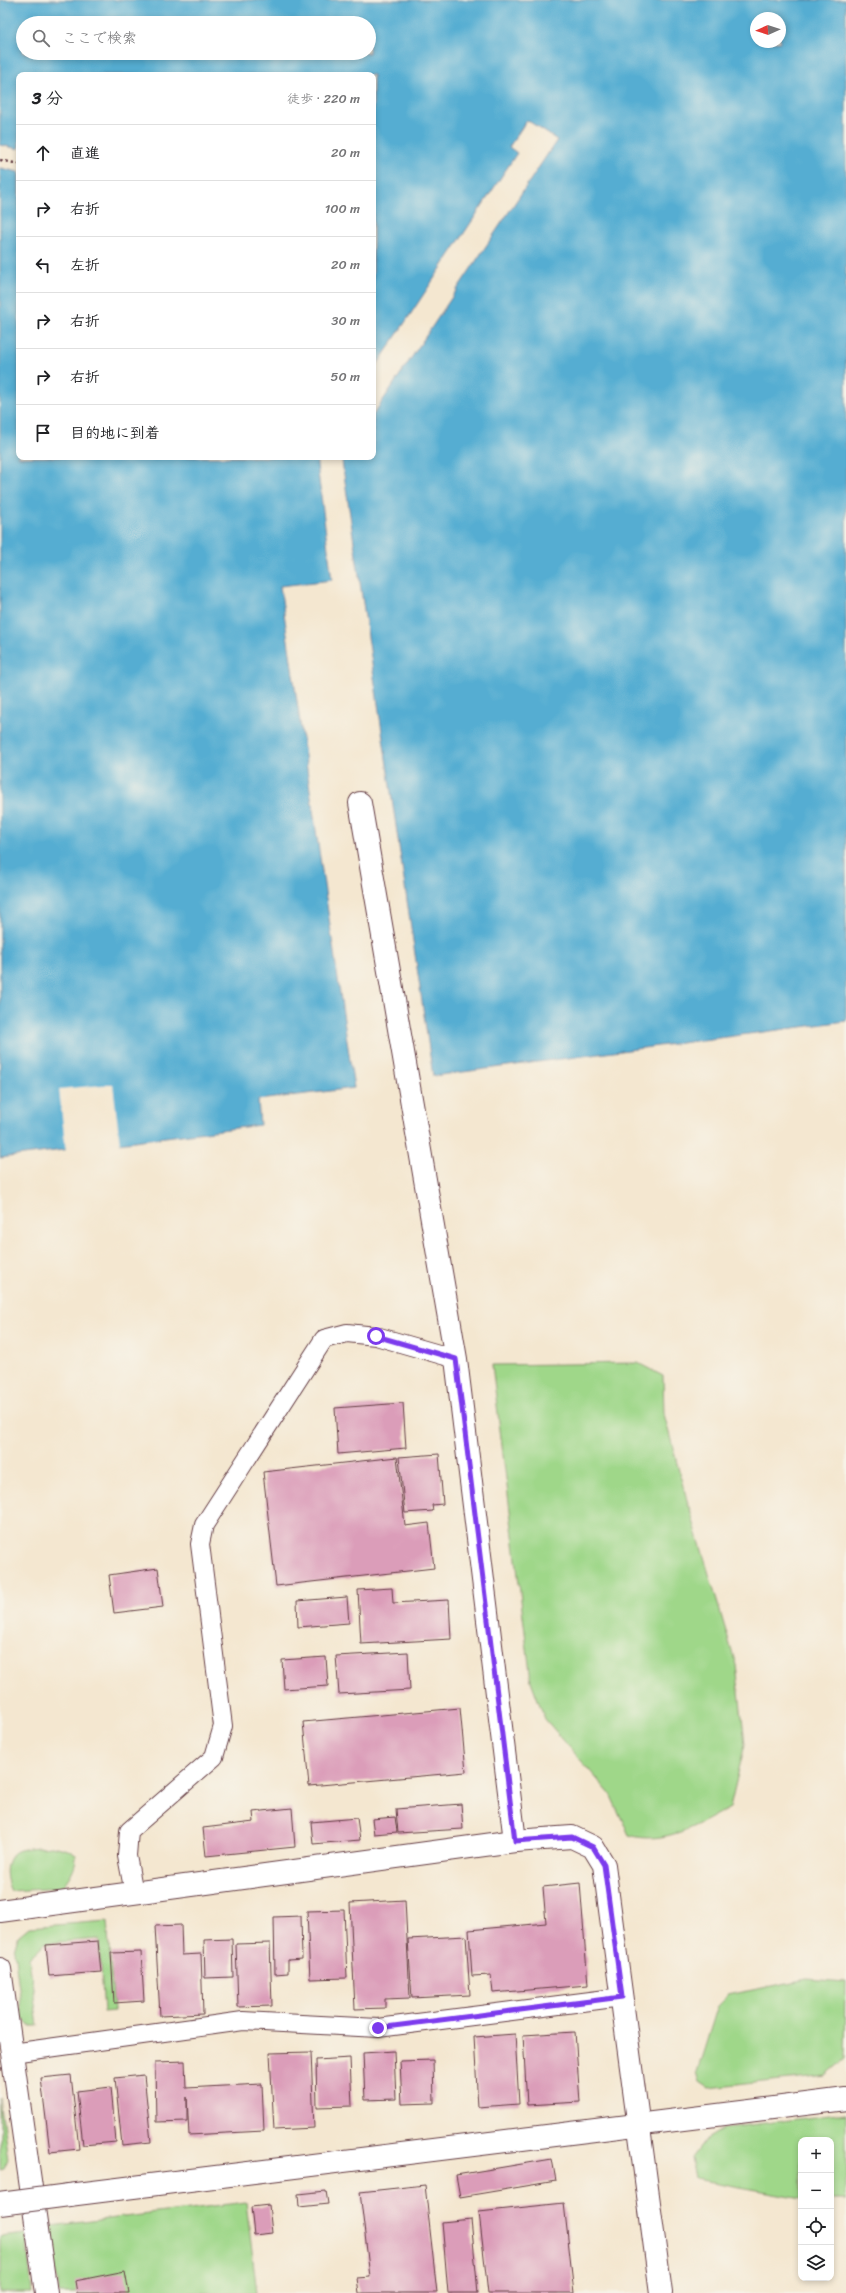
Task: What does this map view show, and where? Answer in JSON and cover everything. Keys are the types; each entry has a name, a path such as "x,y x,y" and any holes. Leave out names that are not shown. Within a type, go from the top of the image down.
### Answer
{"street":[{"path":"360,804 456,1359 515,1841"},
{"path":"0,1911 515,1841 572,1837 593,1847 604,1865 661,2293"},
{"path":"0,1969 46,2293"},
{"path":"0,2204 846,2100"}],"lane":[{"path":"134,1893 127,1856 129,1831 214,1757 223,1726 200,1544 204,1525 324,1339 347,1333 376,1336 456,1359"},
{"path":"12,2053 243,2021 378,2028 622,1997"}],"path":[{"path":"0,160 16,163"}],"green space":[{"path":"638,1363 663,1376 664,1414 684,1490 736,1665 745,1744 730,1807 681,1832 655,1838 642,1838 629,1835 610,1794 545,1719 531,1681 492,1365"},
{"path":"52,1846 68,1850 76,1855 75,1864 69,1877 63,1885 60,1888 11,1891 6,1874 6,1868 10,1857 20,1850"},
{"path":"107,1921 114,2011 104,2012 99,1939 45,1943 29,1958 38,2026 29,2026 23,2019 14,1950 18,1936 29,1927"},
{"path":"807,1979 846,1982 845,2059 826,2075 709,2088 700,2082 697,2072 718,2005 728,1995"},
{"path":"0,2099 8,2160 4,2169 0,2170"},
{"path":"846,2113 846,2200 834,2200 834,2137 798,2137 798,2197 696,2179 692,2157 705,2140 725,2128"},
{"path":"246,2202 257,2293 59,2293 51,2226"},
{"path":"26,2234 32,2293 0,2293 0,2237"}],"water":[{"path":"0,0 846,0 846,1021 433,1076 342,461 376,460 376,411 557,140 527,120 509,147 517,153 376,366 376,72 16,72 16,148 0,145"},
{"path":"0,168 16,171 16,460 316,460 332,580 280,586 354,1088 258,1100 260,1125 0,1158"}],"pier":[{"path":"113,1084 120,1145 66,1152 59,1089"}],"building":[{"path":"403,1403 406,1448 338,1454 335,1408"},
{"path":"439,1454 443,1504 432,1505 433,1511 405,1513 399,1457"},
{"path":"397,1457 405,1526 429,1523 434,1568 276,1586 263,1472"},
{"path":"158,1568 163,1607 114,1613 109,1575"},
{"path":"392,1588 393,1603 449,1600 451,1639 361,1644 358,1590"},
{"path":"347,1597 349,1623 298,1627 297,1601"},
{"path":"408,1652 410,1690 339,1694 336,1656"},
{"path":"326,1657 328,1686 284,1689 282,1660"},
{"path":"460,1708 466,1772 309,1786 303,1722"},
{"path":"461,1804 463,1829 398,1833 396,1809"},
{"path":"292,1808 295,1847 206,1856 203,1828 254,1822 253,1812"},
{"path":"395,1817 397,1832 374,1834 372,1819"},
{"path":"357,1818 360,1840 313,1844 311,1822"},
{"path":"580,1883 588,1985 493,1993 491,1975 472,1976 469,1930 546,1923 543,1887"},
{"path":"405,1900 410,1998 385,1999 385,2008 355,2009 350,1903"},
{"path":"344,1910 347,1978 310,1979 307,1911"},
{"path":"301,1916 302,1959 288,1960 288,1973 275,1974 274,1917"},
{"path":"181,1925 182,1955 201,1954 203,2014 160,2016 155,1926"},
{"path":"466,1936 470,1995 412,1998 408,1939"},
{"path":"232,1939 233,1977 205,1978 204,1940"},
{"path":"98,1941 101,1972 49,1976 46,1945"},
{"path":"270,1943 272,2006 238,2007 236,1944"},
{"path":"141,1952 144,2001 114,2003 111,1953"},
{"path":"575,2032 580,2102 527,2105 523,2035"},
{"path":"515,2034 519,2104 478,2107 474,2037"},
{"path":"394,2051 396,2099 365,2100 363,2053"},
{"path":"311,2052 314,2128 274,2130 270,2053"},
{"path":"350,2058 352,2106 317,2107 316,2060"},
{"path":"433,2060 434,2103 402,2104 400,2061"},
{"path":"185,2061 186,2088 262,2084 264,2131 189,2135 187,2097 187,2121 156,2122 155,2062"},
{"path":"71,2075 79,2149 50,2152 41,2078"},
{"path":"144,2075 151,2142 122,2145 115,2078"},
{"path":"111,2087 116,2142 83,2145 77,2091"},
{"path":"552,2159 556,2181 460,2197 456,2175"},
{"path":"425,2185 437,2293 359,2293 357,2278 370,2277 360,2192"},
{"path":"326,2191 328,2204 299,2207 298,2194"},
{"path":"564,2203 574,2293 488,2293 479,2212"},
{"path":"269,2205 272,2233 254,2235 251,2207"},
{"path":"471,2219 478,2293 448,2293 442,2222"},
{"path":"125,2271 129,2293 77,2293 75,2281"}],"route":[{"path":"376,1336 456,1359 515,1841 572,1837 593,1847 604,1865 622,1997 414,2022 378,2028"}]}
